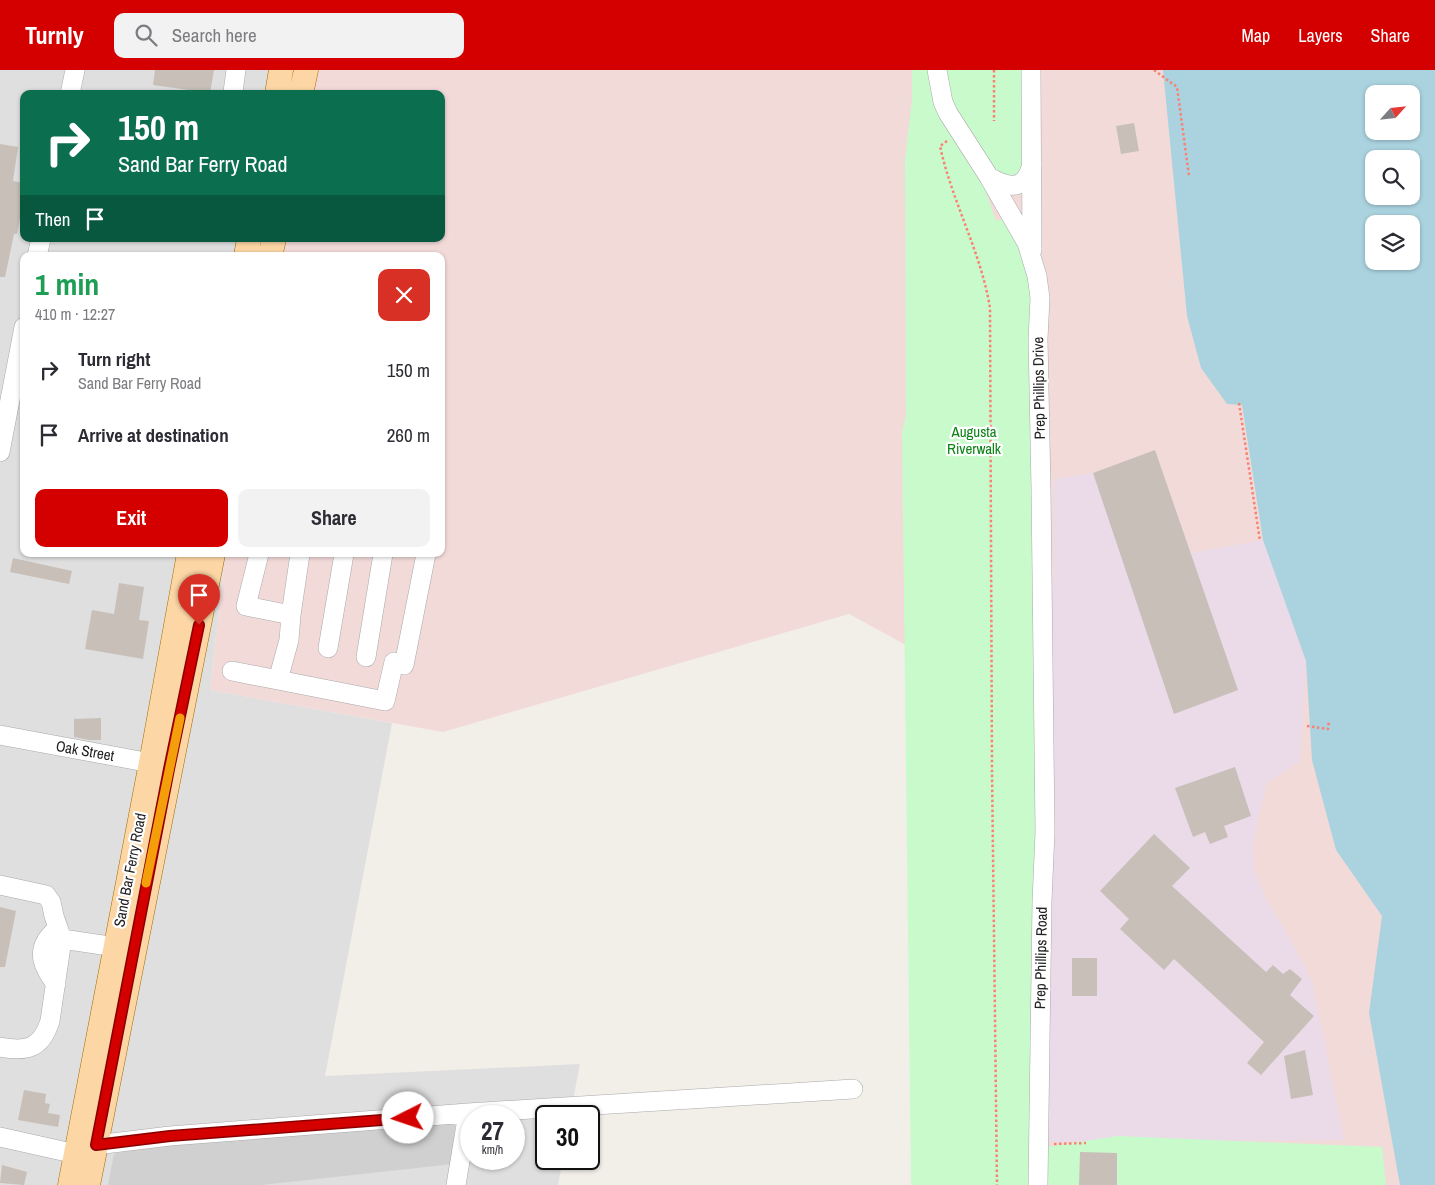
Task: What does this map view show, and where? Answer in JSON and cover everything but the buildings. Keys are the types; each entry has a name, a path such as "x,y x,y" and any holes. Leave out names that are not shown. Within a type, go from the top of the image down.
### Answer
{"main road":[{"path":"278,90 281,70"},
{"path":"302,90 306,70"},
{"name":"Sand Bar Ferry Road","path":"70,1185 86,1150 160,766 176,623 188,557"},
{"name":"Sand Bar Ferry Road","path":"88,1185 86,1150 116,947 160,766 199,625 212,557"}],"street":[{"path":"71,90 75,70"},
{"path":"233,90 236,70"},
{"name":"Prep Phillips Drive","path":"937,70 943,102 948,113 989,177 1027,242 1038,276 1040,298 1038,339 1044,732"},
{"path":"1031,70 1032,256"},
{"path":"989,177 1010,186 1017,184 1026,178 1032,160"},
{"path":"0,452 20,348"},
{"path":"258,557 246,606 292,615"},
{"path":"278,680 289,640 300,557"},
{"path":"328,648 343,557"},
{"path":"366,657 383,557"},
{"path":"232,671 385,701 399,664 425,557"},
{"path":"176,623 199,625"},
{"name":"Prep Phillips Road","path":"1038,1185 1045,832 1044,732"},
{"name":"Oak Street","path":"0,736 160,766"},
{"path":"0,886 46,895 51,902 60,933 56,984 46,1034 39,1043 28,1049 16,1050 0,1047"},
{"path":"60,933 116,947"},
{"path":"525,1109 853,1089"},
{"path":"0,1138 86,1150 170,1136 460,1114"},
{"path":"456,1185 460,1161"}],"path":[{"path":"994,70 994,121"},
{"path":"1154,70 1177,87 1188,176"},
{"path":"959,131 940,146 946,173 986,283 990,308 992,770 997,1185"},
{"path":"1240,403 1260,541"},
{"path":"1307,726 1328,729 1329,722"},
{"path":"1038,1144 1086,1144"}],"shaded area":[{"path":"0,70 296,70 293,90 20,90 20,242 269,242 268,252 20,252 20,557 225,557 210,690 392,723 325,1076 580,1064 572,1105 535,1105 535,1170 561,1170 558,1185 0,1185"},
{"path":"296,70 1247,70 1435,1185 965,1185 915,650 849,614 443,732 210,690 225,557 445,557 445,252 268,252 269,242 445,242 445,90 293,90"},
{"path":"1155,450 1191,553 1263,540 1306,661 1300,761 1266,784 1253,843 1254,870 1265,896 1299,955 1313,985 1344,1140 1048,1142 1054,479 1093,473"},
{"path":"455,1123 453,1164 262,1185 108,1185 114,1154 152,1145"}],"green space":[{"name":"Augusta Riverwalk","path":"912,70 1023,70 1024,170 1017,177 980,175 996,221 1006,218 1020,242 1031,281 1038,821 1031,956 1030,1100 1033,1149 1118,1136 1382,1147 1386,1185 911,1185 902,432 906,416 905,159 912,99"}],"water":[{"path":"1163,70 1435,70 1435,1185 1400,1185 1369,1013 1382,916 1336,850 1312,760 1306,661 1263,540 1242,405 1227,404 1201,368 1187,316"}],"slow traffic":[{"path":"146,883 180,718"}],"route":[{"path":"199,625 121,1010 96,1145 170,1136 408,1118"}]}
